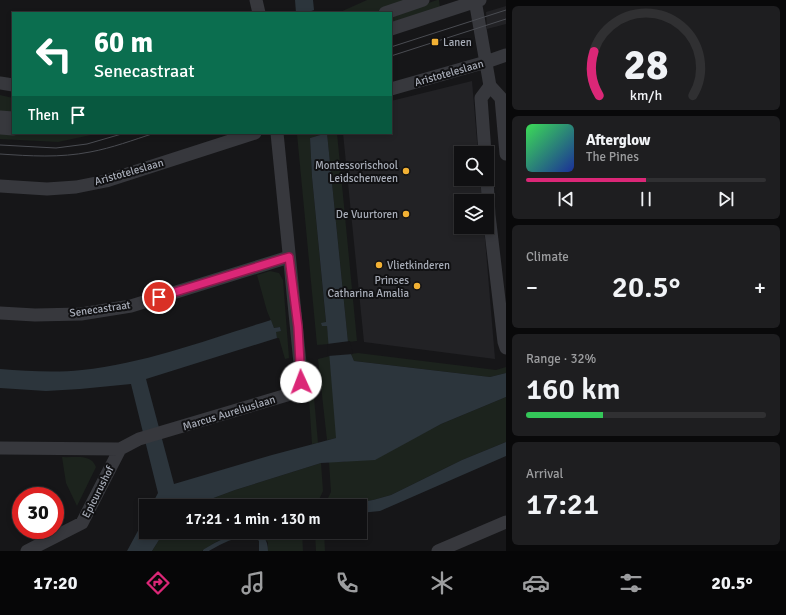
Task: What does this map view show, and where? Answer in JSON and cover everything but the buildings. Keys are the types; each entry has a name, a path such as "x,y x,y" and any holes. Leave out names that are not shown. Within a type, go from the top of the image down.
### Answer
{"street":[{"path":"256,0 259,12"},
{"path":"388,12 423,0"},
{"path":"392,29 477,1 490,86 500,98 506,154"},
{"name":"Aristoteleslaan","path":"392,89 506,55"},
{"path":"0,83 12,85"},
{"path":"484,146 481,98 490,86"},
{"path":"0,117 12,118"},
{"path":"0,128 12,129"},
{"name":"Aristoteleslaan","path":"0,186 47,189 76,187 106,181 252,134"},
{"name":"Marcus Aureliuslaan","path":"0,448 120,449 138,439 287,395 298,389 301,382 301,373 277,134"},
{"path":"488,186 503,307 504,342 506,348"},
{"name":"Senecastraat","path":"0,313 35,315 81,314 131,306 289,257"},
{"name":"Epicurushof","path":"27,551 82,523 120,449"},
{"path":"438,551 506,522"}],"shaded area":[{"path":"295,0 313,0 314,10 309,12 296,12"},
{"path":"367,0 410,0 376,12 340,12"},
{"path":"439,0 440,8 392,24 392,16"},
{"path":"506,6 506,24 487,29 486,12"},
{"name":"De Vuurtoren","path":"472,81 477,146 454,146 454,186 481,186 481,194 454,194 454,234 485,234 495,359 364,342 343,134 392,134 392,101"},
{"path":"0,95 12,98 12,114 0,112"},
{"path":"0,132 12,133 12,134 95,134 58,142 0,139"},
{"path":"297,134 324,134 310,138 312,177 326,323 322,323 322,326 327,326 329,344 317,345"},
{"path":"327,134 337,134 357,341 348,342"},
{"path":"327,134 348,342 354,361 490,377 506,373 506,397 441,424 375,460 321,463 211,499 155,499 158,493 131,384 46,391 0,388 0,369 62,371 106,367 178,350 271,320 274,328 280,327 281,331 276,332 277,338 146,379 174,484 336,438 327,326 322,326 321,323 326,322 312,177 310,138"},
{"path":"270,271 279,273 283,280 289,358 285,359 279,338 277,338 275,331 281,331 280,327 274,328 267,311 257,275"},
{"path":"358,353 496,370 506,367 506,373 490,377 354,361 351,354"},
{"path":"330,356 337,438 327,440 318,359"},
{"path":"314,397 318,443 312,444 309,398"},
{"path":"506,397 506,442 462,460 391,495 367,501 367,499 328,499 331,492 329,462 343,462 416,437 441,424"},
{"path":"506,442 506,456 380,511 367,512 367,501 391,495 462,460"},
{"path":"62,457 86,458 94,463 96,467 77,506 66,483"},
{"path":"321,463 323,491 319,499 211,499"},
{"path":"139,529 139,539 160,539 152,551 127,551"},
{"path":"160,539 223,539 202,551 152,551"},
{"path":"257,539 265,539 268,551 259,551 259,541"},
{"path":"264,539 302,539 303,551 268,551 268,542"},
{"path":"315,539 324,539 325,551 316,551"}],"pier":[{"path":"350,341 353,354 328,356 327,344"}],"waterway":[{"path":"205,551 228,539"}],"tram line":[{"path":"392,47 506,10"},
{"path":"392,56 506,19"},
{"path":"0,145 56,148 87,144 122,134"},
{"path":"0,154 45,156 79,154 122,144 152,134"}],"place":[{"name":"Lanen","path":"435,42"},
{"name":"Montessorischool Leidschenveen","path":"406,171"},
{"name":"De Vuurtoren","path":"406,214"},
{"name":"Vlietkinderen","path":"379,265"},
{"name":"Prinses Catharina Amalia","path":"417,286"}],"route":[{"path":"159,297 289,257 298,327 301,382"}]}
